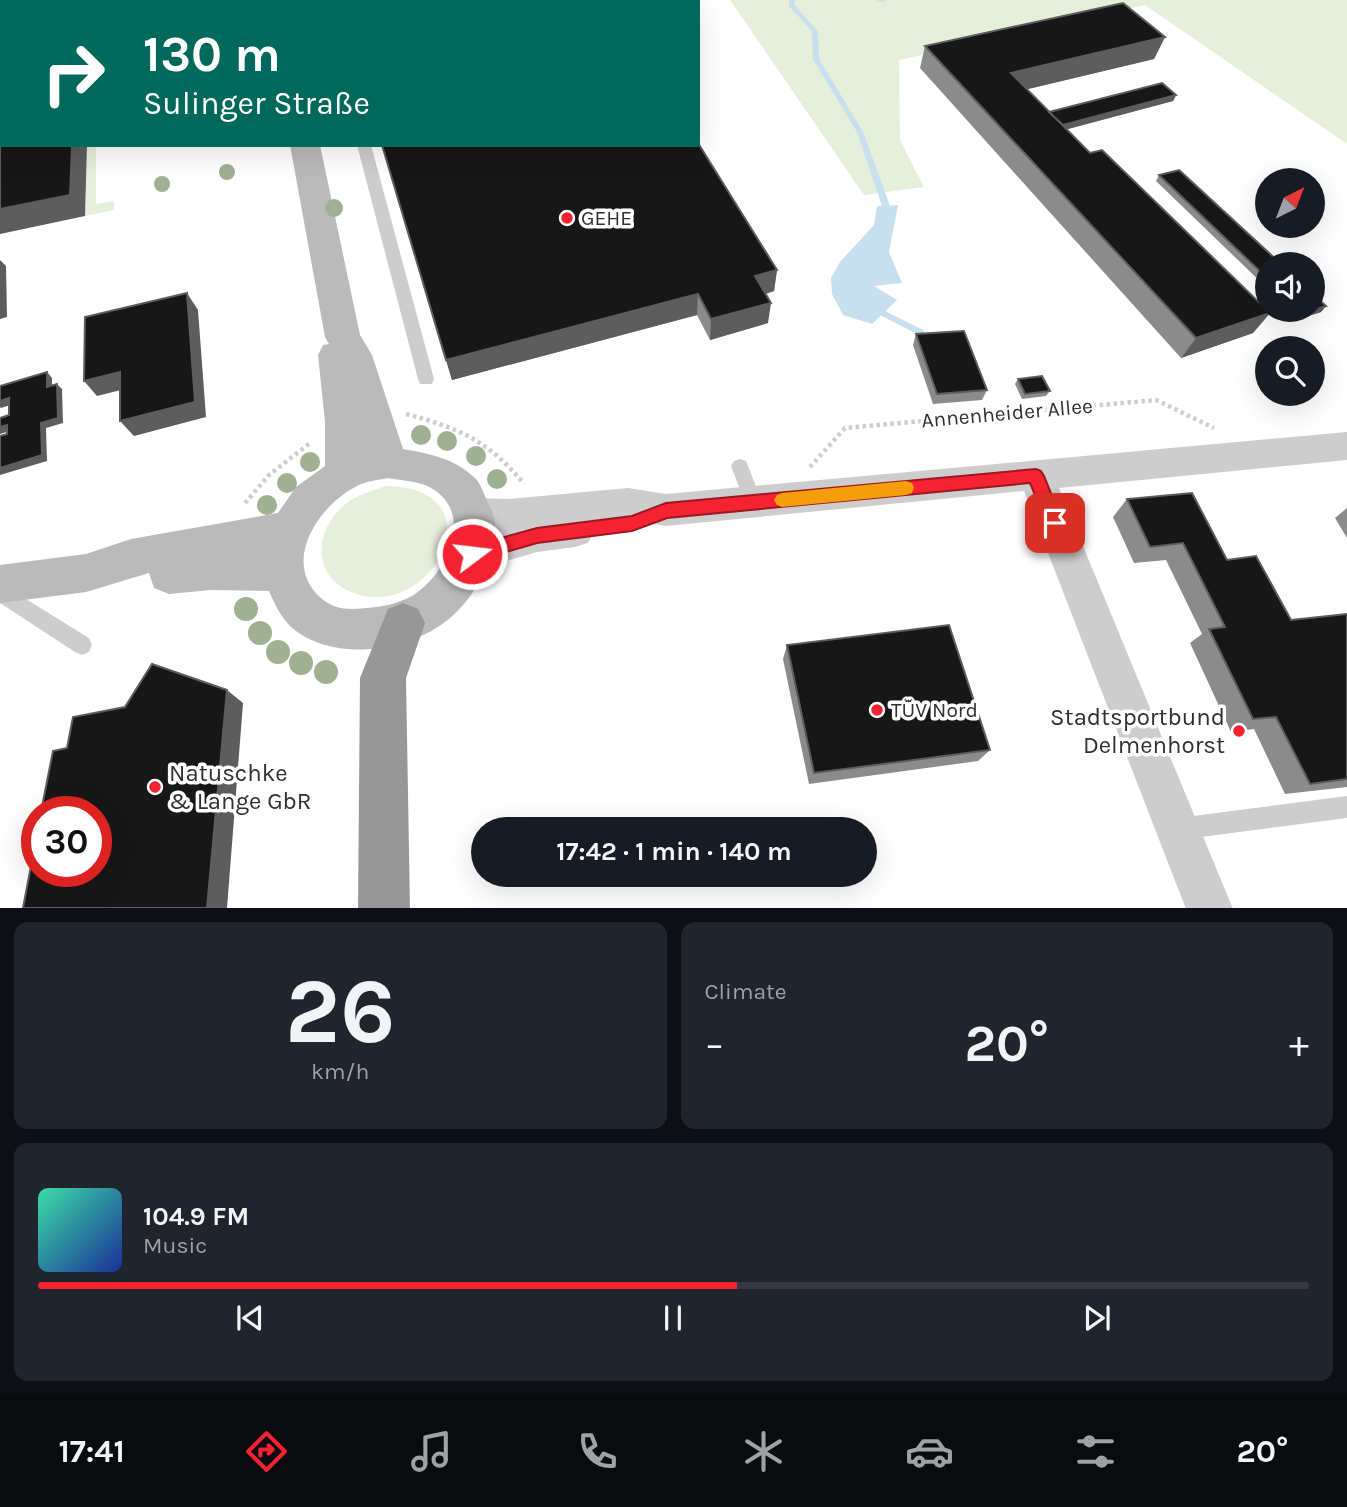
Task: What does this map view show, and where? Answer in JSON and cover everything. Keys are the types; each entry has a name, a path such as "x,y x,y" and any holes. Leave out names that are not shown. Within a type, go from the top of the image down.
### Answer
{"highway":[{"path":"384,908 383,678 403,623"}],"main road":[{"path":"305,147 343,337 335,357 359,418 388,462"},
{"path":"344,474 359,418"},
{"path":"388,462 428,467 459,486 468,499 473,534 458,582 434,606 403,623 376,630 350,630 326,624 306,613 290,594 283,572 283,550 289,529 311,498 344,474 388,462"},
{"path":"0,584 86,573 131,558 215,545 289,529"},
{"path":"86,573 131,579 211,571 283,572"}],"street":[{"path":"473,534 540,512 628,504 666,510 1347,446"},
{"path":"1036,476 1210,908"},
{"path":"473,534 537,536 632,523 666,510"}],"lane":[{"path":"365,147 426,379"},
{"path":"740,466 753,502"},
{"path":"0,592 82,645"},
{"path":"1178,829 1347,807"}],"path":[{"name":"Annenheider Allee","path":"803,498 801,477 845,428 1156,400 1218,431 1234,457"},
{"path":"215,545 269,475 311,442 359,418 400,413 444,423 477,436 506,460 534,496 540,512"}],"green space":[{"path":"730,0 1347,0 1347,144 1145,5 899,60 900,140 924,187 864,195"},
{"path":"87,147 96,147 96,204 114,201 114,210 85,216"},
{"path":"386,486 420,492 440,507 447,527 443,550 430,571 410,588 385,597 357,594 343,588 326,570 322,558 324,534 339,510 349,501"}],"water":[{"path":"898,205 889,252 902,283 874,286 897,300 872,324 843,315 832,294 831,278 840,262 874,225 877,206"}],"building":[{"path":"1123,3 1165,37 1011,73 1090,153 1102,150 1255,298 1255,318 1196,338 925,46"},
{"path":"1162,83 1176,95 1063,125 1049,112"},
{"name":"GEHE","path":"700,146 777,270 755,276 771,303 711,319 698,294 446,360 383,147"},
{"path":"0,147 72,147 70,195 0,209"},
{"path":"1179,170 1268,252 1255,252 1255,267 1159,175"},
{"path":"187,293 195,402 120,421 120,372 84,381 85,317"},
{"path":"964,331 987,390 937,394 916,334"},
{"path":"47,372 47,387 57,384 58,418 41,423 42,455 0,468 0,436 7,434 7,425 0,427 0,418 9,415 9,398 0,401 0,386"},
{"path":"1042,376 1050,391 1025,394 1018,379"},
{"path":"1192,493 1227,560 1256,556 1291,620 1347,614 1347,779 1310,784 1276,717 1253,719 1209,629 1225,627 1183,543 1150,547 1127,499"},
{"name":"TÜV Nord","path":"949,625 990,750 814,773 787,645"},
{"name":"Natuschke & Lange GbR","path":"152,664 227,690 207,908 23,908 27,887 112,887 112,796 44,796 53,751 67,748 73,717 125,707"}],"waterway":[{"path":"792,0 791,5 815,31 816,59 860,132 886,206"},
{"path":"883,313 920,332 924,343"}],"slow traffic":[{"path":"782,500 906,488"}],"place":[{"name":"GEHE","path":"567,218"},
{"name":"TÜV Nord","path":"877,710"},
{"name":"Stadtsportbund Delmenhorst","path":"1239,731"},
{"name":"Natuschke & Lange GbR","path":"155,787"}],"route":[{"path":"472,554 537,536 632,523 666,510 1036,476 1055,523"}]}
